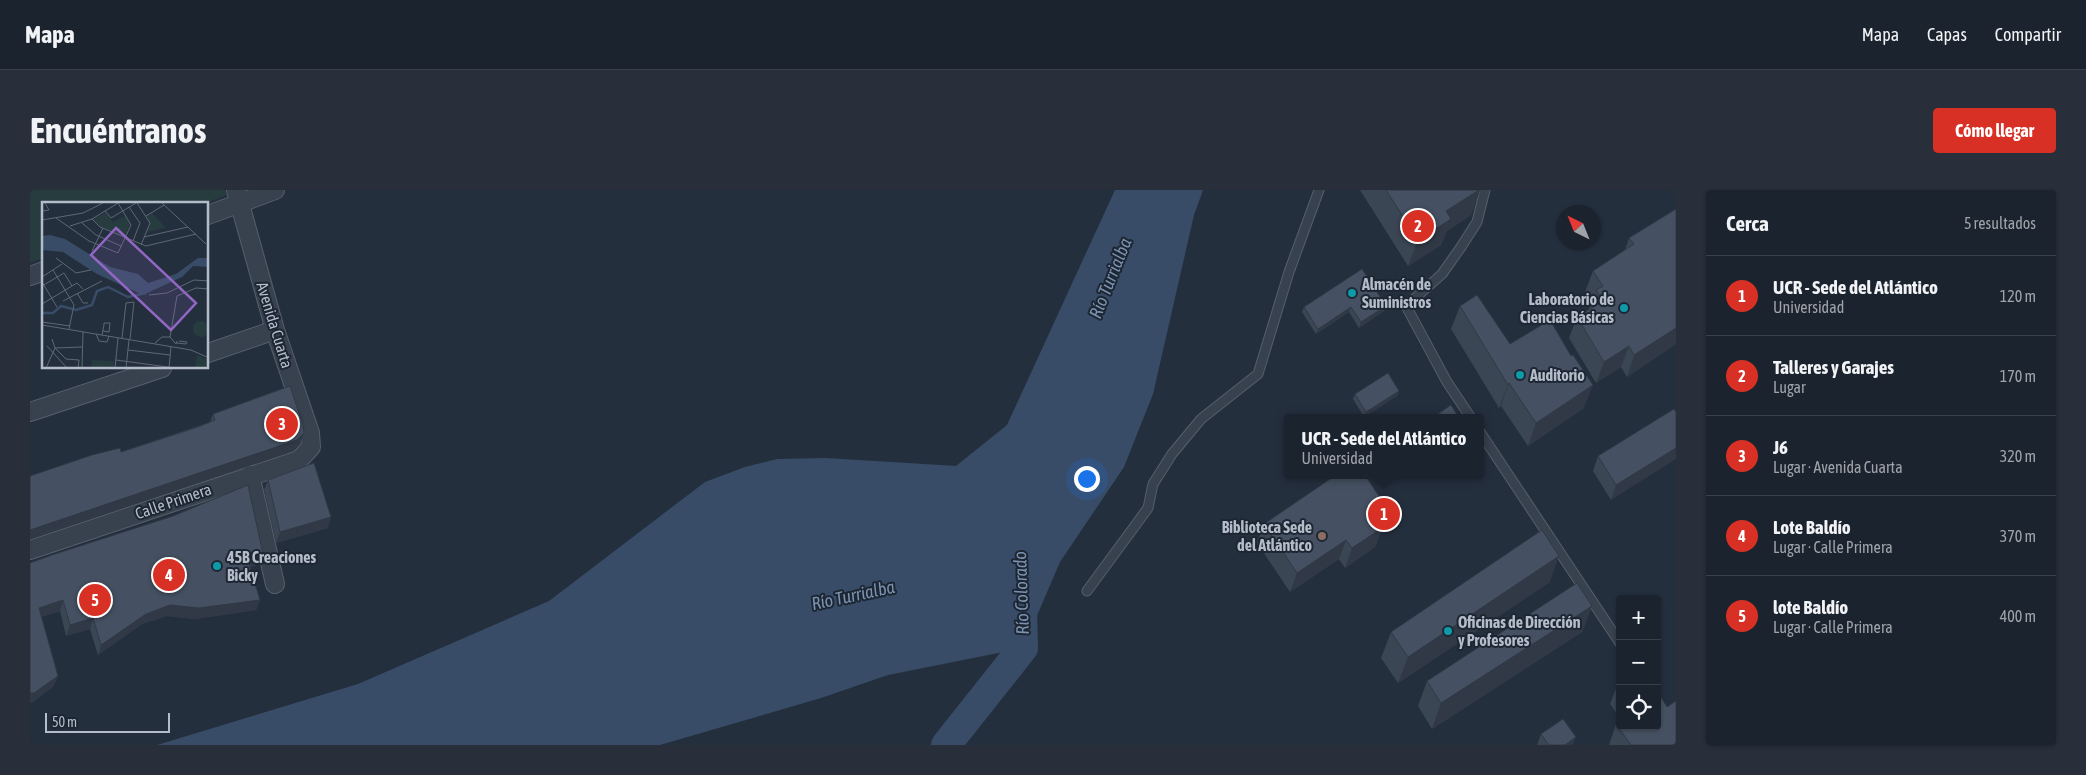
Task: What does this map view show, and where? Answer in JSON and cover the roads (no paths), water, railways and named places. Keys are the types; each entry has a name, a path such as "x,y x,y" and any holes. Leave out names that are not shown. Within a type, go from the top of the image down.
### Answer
{"street":[{"path":"209,213 239,196 275,190"},
{"name":"Avenida Cuarta","path":"239,196 275,330 310,434 311,447"},
{"path":"30,276 42,272"},
{"path":"209,352 275,330"},
{"path":"30,412 159,369"},
{"name":"Calle Primera","path":"30,550 250,474 299,460 311,447"},
{"path":"250,474 276,584"}],"lane":[{"path":"1088,591 1148,508 1153,484 1172,454 1201,418 1258,374 1289,272 1319,190"},
{"path":"1468,414 1447,382 1406,306 1442,274 1456,254 1477,222 1485,190"},
{"path":"1484,438 1618,640"}],"water":[{"name":"Río Turrialba","path":"1115,190 1203,190 1194,215 1153,394 1124,467 1060,562 1023,648 888,675 821,698 660,745 157,745 358,684 549,601 705,482 745,467 777,459 826,458 956,466 1007,425"}],"waterway":[{"name":"Río Colorado","path":"946,745 1023,648 1022,608"}],"place":[{"name":"Talleres y Garajes","path":"1418,226"},
{"name":"Almacén de Suministros","path":"1352,293"},
{"name":"Laboratorio de Ciencias Básicas","path":"1624,308"},
{"name":"Auditorio","path":"1520,375"},
{"name":"J6","path":"282,424"},
{"name":"UCR - Sede del Atlántico","path":"1384,514"},
{"name":"Biblioteca Sede del Atlántico","path":"1322,536"},
{"name":"45B Creaciones Bicky","path":"217,566"},
{"name":"Lote Baldío","path":"169,575"},
{"name":"lote Baldío","path":"95,600"},
{"name":"Oficinas de Dirección y Profesores","path":"1448,631"}]}
